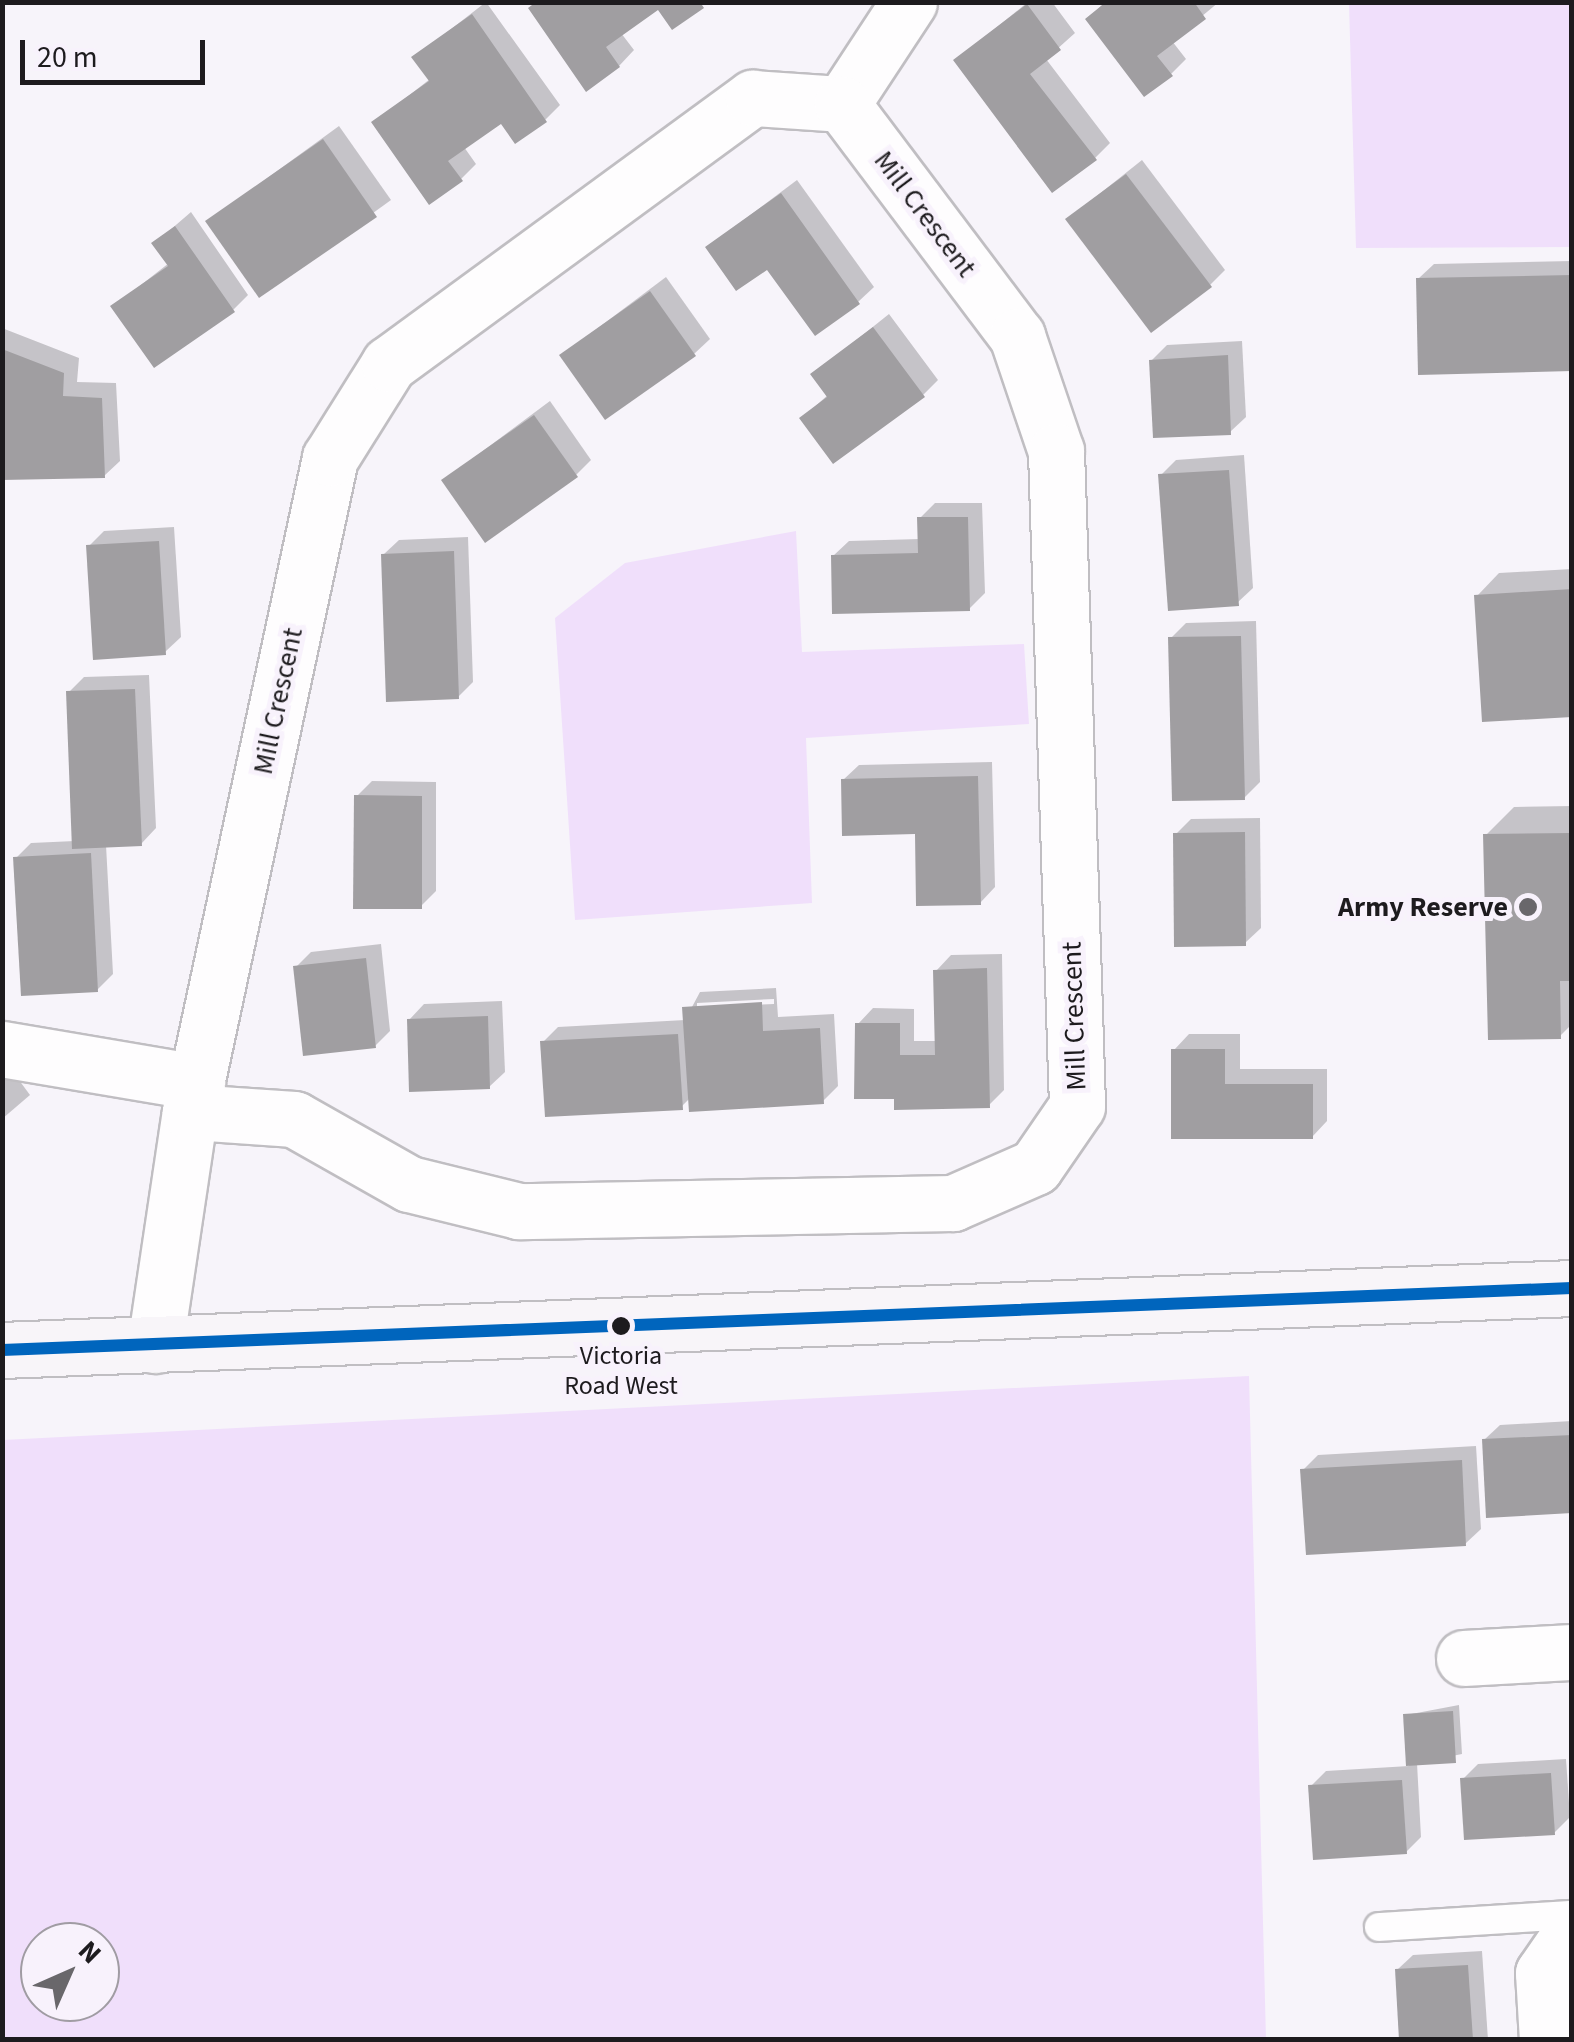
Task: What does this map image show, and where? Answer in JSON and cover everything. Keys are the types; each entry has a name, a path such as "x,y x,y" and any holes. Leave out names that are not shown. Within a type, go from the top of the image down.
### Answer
{"main road":[{"path":"2,1350 1572,1288"}],"street":[{"path":"842,104 909,2"},
{"name":"Mill Crescent","path":"155,1345 194,1097 330,458 389,364 753,98 842,104 1017,336 1056,451 1077,1106 1035,1168 953,1204 519,1211 409,1184 294,1119 194,1097"},
{"path":"2,1049 194,1097"},
{"path":"1464,1658 1572,1652"},
{"path":"1548,2040 1543,1973 1572,1931"}],"lane":[{"path":"1379,1927 1572,1914"}],"shaded area":[{"path":"1349,3 1571,3 1571,247 1356,248"},
{"path":"796,531 802,652 1024,644 1029,724 806,738 812,903 575,920 555,618 625,563"},
{"path":"1249,1376 1266,2039 3,2039 3,1440"}],"building":[{"path":"536,2 700,2 704,8 672,30 658,10 606,47 620,67 586,92 528,8"},
{"path":"1106,2 1194,2 1206,19 1157,56 1173,76 1144,97 1085,19"},
{"path":"1027,4 1061,50 1030,74 1097,160 1052,193 953,60"},
{"path":"472,14 547,122 515,144 501,124 448,161 463,181 429,205 371,122 429,81 411,57"},
{"path":"323,139 377,217 259,298 205,221"},
{"path":"1126,174 1212,287 1151,333 1065,219"},
{"path":"781,193 860,304 815,336 767,270 736,291 705,247"},
{"path":"175,226 235,312 154,368 110,306 168,266 151,243"},
{"path":"1572,275 1572,371 1418,375 1416,278"},
{"path":"650,291 696,356 605,420 559,355"},
{"path":"873,327 925,397 833,464 799,418 827,397 810,374"},
{"path":"2,349 64,373 63,396 102,398 105,478 2,480"},
{"path":"1228,355 1231,435 1153,438 1149,360"},
{"path":"534,415 578,477 485,543 441,480"},
{"path":"1229,470 1239,606 1168,611 1158,474"},
{"path":"917,517 968,517 970,611 832,614 831,555 918,553"},
{"path":"159,541 166,655 93,660 86,545"},
{"path":"454,551 459,699 386,702 381,554"},
{"path":"1572,589 1572,717 1482,722 1474,595"},
{"path":"1241,636 1245,800 1172,801 1168,637"},
{"path":"135,689 142,846 72,849 66,691"},
{"path":"978,776 981,905 916,906 915,834 842,836 841,779"},
{"path":"354,795 422,796 422,909 353,909"},
{"path":"1245,832 1246,946 1174,947 1173,833"},
{"name":"Army Reserve","path":"1572,833 1572,981 1560,981 1561,1039 1488,1040 1483,834"},
{"path":"91,853 98,992 21,996 13,857"},
{"path":"366,958 376,1048 303,1056 293,966"},
{"path":"987,968 990,1108 894,1110 894,1099 854,1099 855,1023 900,1023 900,1055 935,1055 933,970"},
{"path":"762,1002 763,1031 820,1028 824,1104 689,1112 682,1007"},
{"path":"488,1016 490,1089 409,1092 407,1019"},
{"path":"678,1034 683,1110 545,1117 540,1041"},
{"path":"1171,1049 1225,1049 1225,1084 1313,1084 1313,1139 1171,1139"},
{"path":"1572,1435 1572,1513 1486,1518 1482,1439"},
{"path":"1462,1460 1466,1546 1306,1555 1300,1469"},
{"path":"1453,1711 1456,1763 1406,1766 1403,1714"},
{"path":"1551,1773 1555,1835 1464,1840 1460,1778"},
{"path":"1402,1780 1407,1854 1313,1860 1308,1785"},
{"path":"1468,1965 1473,2040 1399,2040 1395,1969"}],"transit line":[{"path":"2,1350 1572,1288"}],"place":[{"name":"Army Reserve","path":"1528,907"},
{"name":"Victoria Road West","path":"621,1326"}]}
